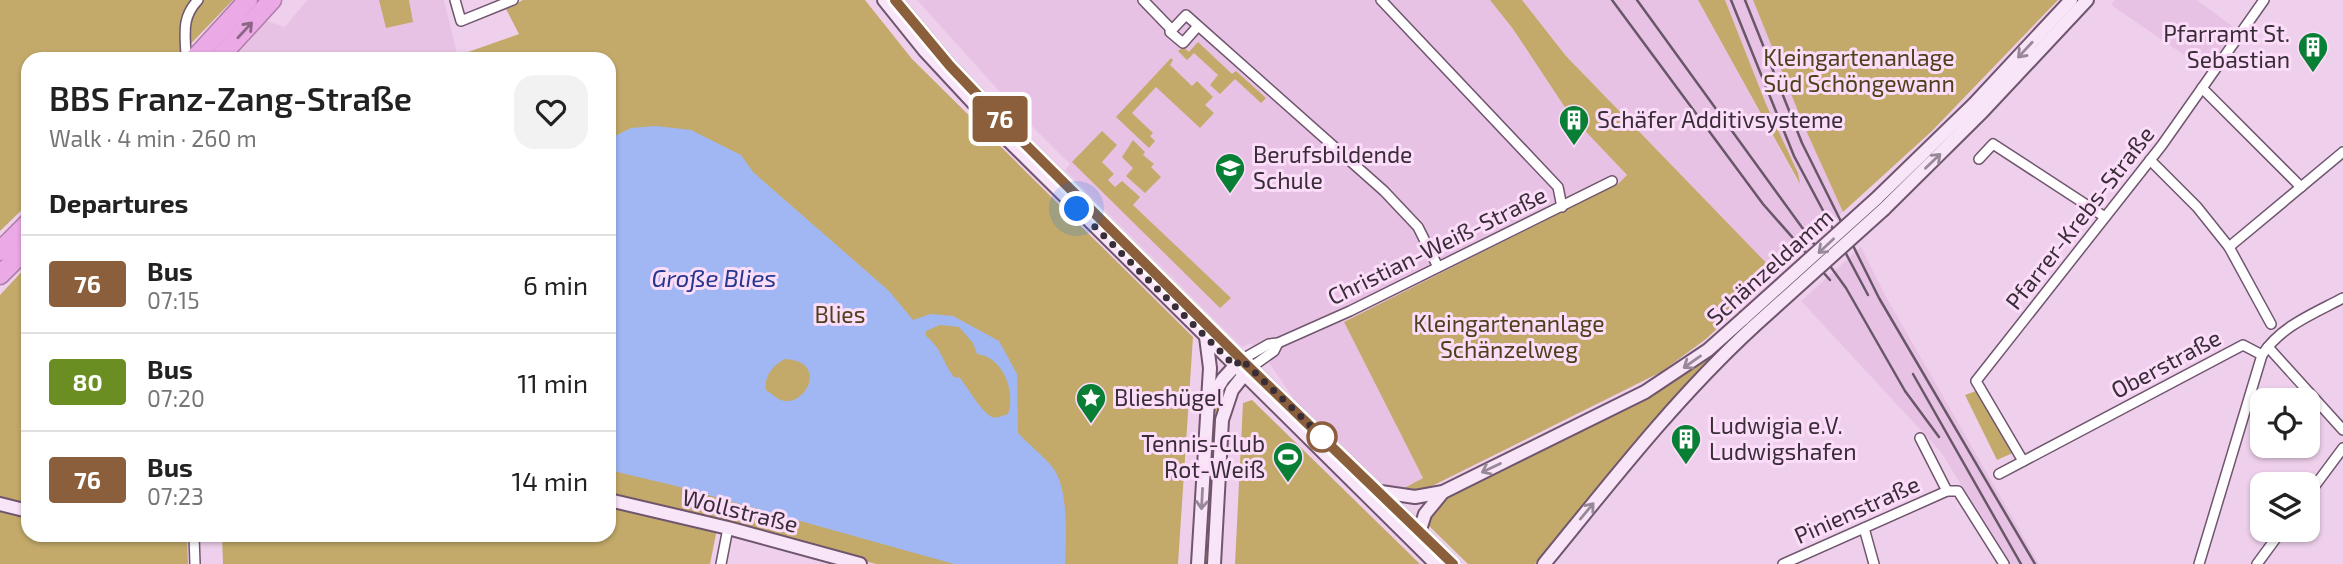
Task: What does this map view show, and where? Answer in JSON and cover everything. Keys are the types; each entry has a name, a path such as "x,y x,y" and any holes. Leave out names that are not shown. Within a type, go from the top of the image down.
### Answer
{"highway":[{"path":"203,52 248,0"},
{"path":"205,52 272,0"},
{"path":"0,251 21,230"},
{"path":"0,275 21,254"}],"main road":[{"path":"884,0 963,93 1206,337 1381,492 1453,564"},
{"path":"895,0 950,66 1008,127 1436,564"},
{"name":"Schänzeldamm","path":"1880,204 2071,0"},
{"name":"Schänzeldamm","path":"1544,564 1682,396 1749,323 1983,111 2087,0"},
{"name":"Schänzeldamm","path":"1381,492 1408,497 1443,492 1645,392 1749,323"},
{"path":"1198,564 1210,368 1206,337"},
{"path":"1207,406 1223,379 1242,367"},
{"path":"1214,564 1222,420 1242,367"},
{"name":"Schänzeldamm","path":"1417,545 1425,513 1443,492"},
{"name":"Wollstraße","path":"616,502 728,528 859,564"},
{"path":"0,505 21,510"}],"street":[{"path":"197,52 185,19 198,0"},
{"path":"456,0 461,21 513,0"},
{"path":"1143,0 1183,43 1198,26"},
{"path":"1381,0 1558,187 1562,207"},
{"name":"Pfarrer-Krebs-Straße","path":"2023,461 1976,381 2150,160 2264,0"},
{"path":"1172,30 1186,15 1401,208 1418,227 1438,267"},
{"path":"2202,89 2301,187"},
{"path":"1979,159 1993,144 2105,217"},
{"path":"2229,247 2343,152"},
{"path":"2150,160 2197,207 2229,247 2271,324"},
{"name":"Christian-Weiß-Straße","path":"1242,367 1274,351 1278,342 1612,181"},
{"path":"2199,564 2265,351 2278,335 2294,324 2343,298"},
{"name":"Oberstraße","path":"1999,474 2243,345 2265,351"},
{"path":"2265,351 2343,430"},
{"path":"1920,438 1947,491 1958,491 2004,564"},
{"path":"2320,479 2343,448"},
{"name":"Pinienstraße","path":"1783,564 1794,562 1947,491"},
{"path":"722,564 728,528"},
{"path":"1864,528 1874,564"},
{"path":"194,542 195,564"},
{"path":"2257,564 2273,542"}],"shaded area":[{"path":"307,0 444,0 457,52 239,52 267,21 285,27"},
{"path":"917,0 1490,0 1513,29 1570,115 1627,175 1619,183 1344,322 1423,478 1393,494 1381,492 1317,433 1263,354 1251,343 1242,347 1065,170 1070,164 1019,113"},
{"path":"1522,0 1698,0 1798,182 1798,173 1766,104 1725,0 1753,0 1804,126 1843,212 1776,273 1567,57"},
{"path":"2115,0 2197,0 2236,29 2206,70 2111,5"},
{"path":"1861,247 1885,295 2039,564 2009,564 1941,452 1801,301"}],"green space":[{"path":"0,0 233,0 183,52 21,52 21,211 0,231"},
{"path":"379,0 409,0 413,22 386,28"},
{"name":"Blies","path":"523,0 865,0 912,59 1193,337 1178,564 876,564 616,496 616,52 468,52 519,34 506,9"},
{"name":"Kleingartenanlage Schänzelweg","path":"1490,0 1522,0 1566,56 1776,273 1706,339 1661,372 1422,491 1397,492 1423,478 1344,322 1619,183 1627,175 1570,115 1513,29"},
{"path":"1698,0 1725,0 1766,104 1798,173 1800,184"},
{"name":"Kleingartenanlage Süd Schöngewann","path":"1753,0 2058,0 1932,131 1843,212 1804,126"},
{"path":"1198,42 1232,74 1236,71 1266,98 1261,103 1235,79 1220,94 1210,85 1218,75 1194,53 1187,60 1178,51 1183,47 1189,52"},
{"path":"1171,58 1173,60 1170,65 1192,86 1197,81 1213,97 1205,105 1214,113 1200,128 1156,87 1132,113 1153,133 1150,136 1155,141 1149,148 1116,117"},
{"path":"1102,131 1117,145 1102,162 1114,174 1108,180 1115,187 1122,181 1140,197 1133,205 1231,298 1220,308 1072,162"},
{"path":"1133,140 1145,152 1143,155 1154,164 1151,167 1161,177 1145,193 1126,176 1133,168 1122,157"},
{"path":"21,272 21,542 187,542 188,564 0,564 0,295"},
{"path":"1713,354 1535,564 1468,564 1426,523 1441,498"},
{"path":"1225,382 1230,387 1220,406 1217,421 1209,564 1205,564 1213,418"},
{"path":"1976,391 1991,410 2015,452 1997,460 1965,395"},
{"name":"Tennis-Club Rot-Weiß","path":"1252,400 1420,564 1235,564 1243,403"},
{"path":"616,506 717,529 710,564 223,564 222,542 616,542"}],"water":[{"name":"Große Blies","path":"656,126 691,130 741,155 753,172 889,291 913,320 931,314 953,316 999,341 1017,374 1018,433 1053,468 1062,488 1065,564 954,564 616,472 616,136 631,128","holes":["940,325 959,327 973,343 977,354 994,361 1005,376 1010,395 1008,414 996,418 988,414 959,377 955,378 951,373 936,347 926,336 926,331","785,359 798,361 810,374 809,382 801,396 785,401 766,390 766,380 777,364"]}],"railway":[{"path":"1612,0 1763,204 1830,280"},
{"path":"1637,0 1846,288 1905,391 1939,437"},
{"path":"1731,0 1794,156 1868,295"},
{"path":"1745,0 1802,143 1879,298 2035,564"},
{"path":"1913,374 2021,564"}],"bus line":[{"name":"76","path":"895,0 950,66 1008,127 1250,368 1453,564"}],"place":[{"name":"Pfarramt St. Sebastian","path":"2313,74"},
{"name":"Schäfer Additivsysteme","path":"1574,147"},
{"name":"Berufsbildende Schule","path":"1230,195"},
{"name":"Blieshügel","path":"1091,425"},
{"name":"Ludwigia e.V. Ludwigshafen","path":"1686,466"},
{"name":"Tennis-Club Rot-Weiß","path":"1288,484"}],"route":[{"path":"1077,209 1235,366 1241,359 1322,437"}]}
